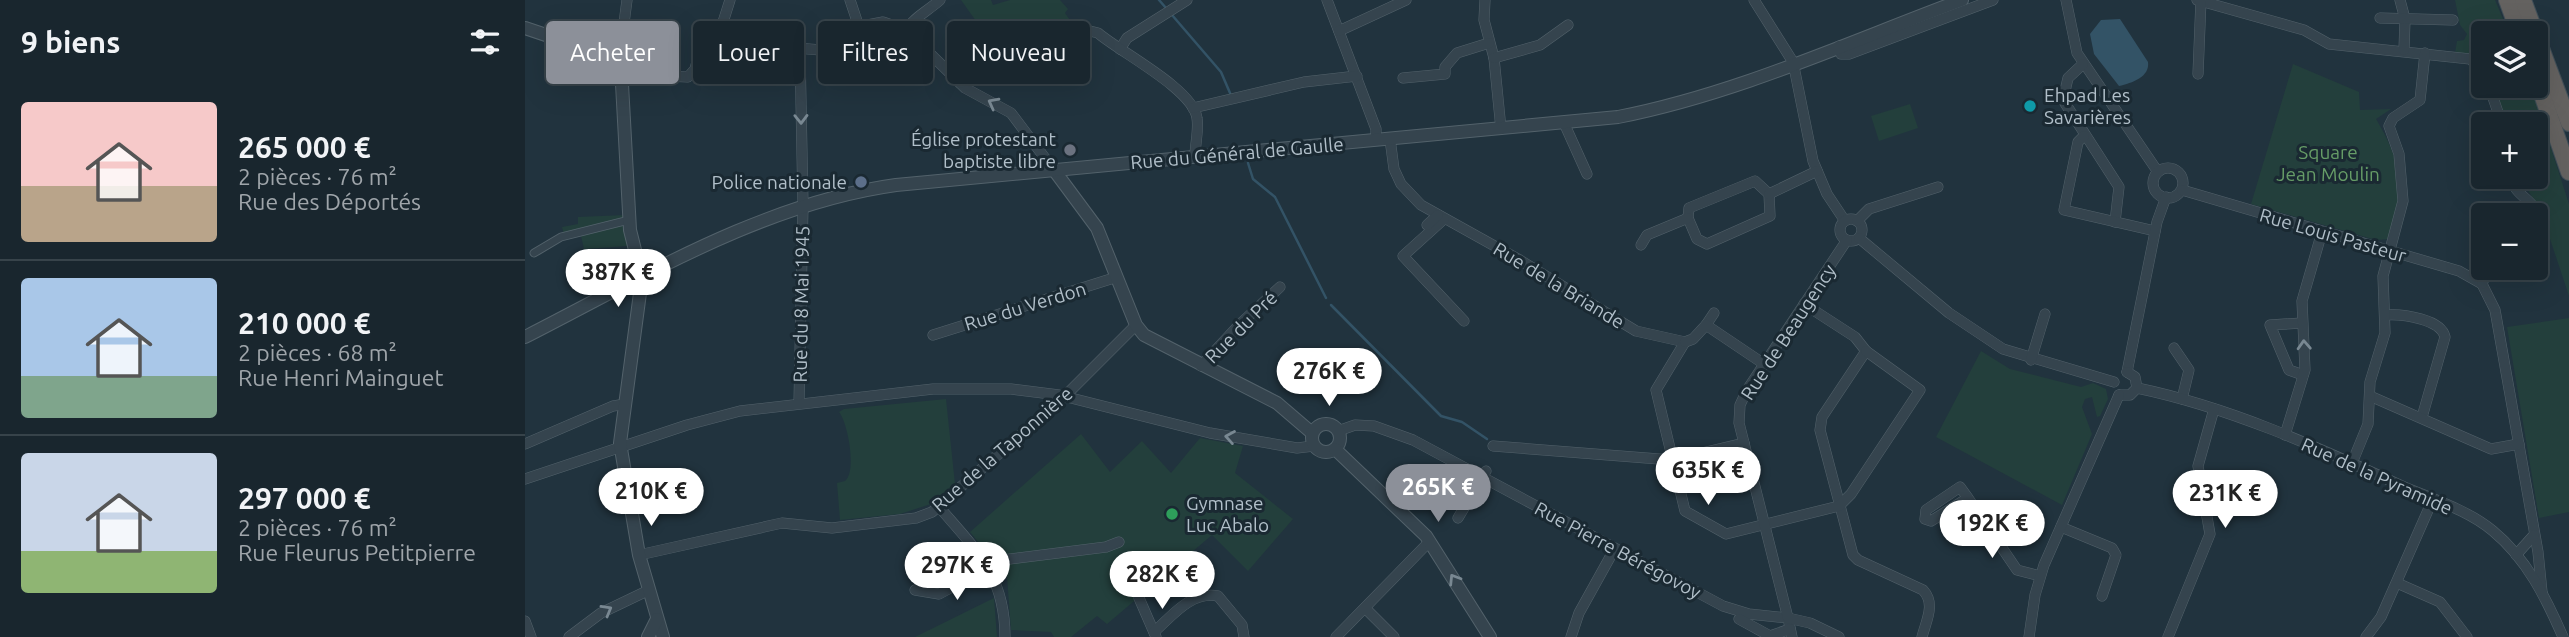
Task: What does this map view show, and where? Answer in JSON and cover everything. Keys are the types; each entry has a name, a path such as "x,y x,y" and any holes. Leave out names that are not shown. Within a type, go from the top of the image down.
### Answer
{"highway":[{"path":"2507,0 2515,21"},
{"path":"2523,0 2569,123"},
{"path":"2543,98 2569,172"}],"street":[{"path":"625,21 627,0"},
{"path":"723,21 730,0"},
{"path":"850,0 855,21"},
{"path":"911,21 925,14 940,0"},
{"path":"1120,49 1127,38 1187,0"},
{"name":"Rue de la Briande","path":"1327,0 1394,169 1409,196 1636,331 1685,342"},
{"path":"1339,31 1406,0"},
{"path":"1485,0 1484,20 1495,58 1501,129"},
{"path":"1753,0 1793,62 1798,75 1805,130 1817,171 1840,218 1857,221 1869,209 1938,187"},
{"name":"Rue du Général de Gaulle","path":"525,337 737,232 803,205 896,185 1564,123 1662,109 1962,0"},
{"name":"Rue du Général de Gaulle","path":"1839,46 1841,54 1849,54 1993,0"},
{"path":"2066,0 2072,41 2083,64 2158,172"},
{"path":"2198,74 2200,0 2304,30 2329,44 2404,50 2471,60"},
{"path":"2400,0 2405,19 2404,50"},
{"path":"2380,18 2453,20"},
{"path":"1495,58 1540,45 1568,25"},
{"path":"525,27 546,36"},
{"path":"1090,31 1098,33 1177,90 1193,108 1197,117 1195,157"},
{"path":"1403,78 1445,74 1445,67 1457,53 1489,43"},
{"path":"2352,463 2368,424 2370,382 2385,333 2383,276 2403,201 2399,154 2389,126 2393,118 2420,100 2425,53"},
{"path":"933,56 947,70"},
{"path":"2083,64 2068,78 2063,100 2119,187 2115,222"},
{"path":"1193,108 1304,82 1357,76"},
{"path":"622,84 629,219 642,278 621,448 639,555 663,637"},
{"name":"Rue du 8 Mai 1945","path":"799,403 803,205 801,84"},
{"path":"525,478 740,411 933,389 1011,389 1065,396 1210,433 1297,449 1316,435 1332,426 1338,432 1340,440 1335,449 1324,452 1316,435 1277,403 1153,342 1136,325 1097,228 1054,170 1011,113 962,84"},
{"path":"1564,123 1587,174"},
{"path":"2084,136 2078,142 2064,210 2155,231"},
{"path":"2168,167 2177,170 2183,179 2182,190 2176,196 2166,197 2154,187 2158,172 2168,167"},
{"path":"1769,194 1817,171"},
{"path":"1755,181 1769,194 1770,216 1707,244 1697,239 1688,218 1689,208 1755,181"},
{"path":"2515,189 2527,203"},
{"name":"Rue Louis Pasteur","path":"2182,190 2459,271 2482,284"},
{"path":"2127,372 2155,231 2166,197"},
{"path":"1427,225 1441,217"},
{"path":"1441,217 1403,256 1464,321"},
{"path":"1641,245 1647,235 1688,218"},
{"path":"534,253 561,237 629,219"},
{"path":"1845,221 1840,231 1847,240 1859,237"},
{"path":"1857,221 1862,230 1859,237"},
{"path":"2285,435 2303,375 2302,301 2322,232"},
{"path":"1859,237 1967,327 2003,349 2114,382"},
{"name":"Rue de Beaugency","path":"1790,628 1739,423 1740,405 1847,240"},
{"name":"Rue du Verdon","path":"933,335 1117,277"},
{"path":"2484,280 2482,284 2495,310 2538,552 2542,592"},
{"name":"Rue du Pré","path":"1201,366 1239,325 1280,287"},
{"path":"1714,313 1693,339 1685,342 1656,390 1685,511 1726,534 1839,506 1920,390 1866,351 1855,337 1804,304"},
{"path":"2031,359 2045,314"},
{"path":"2386,315 2397,314 2438,326 2444,331 2445,337 2421,417"},
{"path":"2302,323 2270,325 2289,370 2303,375"},
{"name":"Rue de la Taponnière","path":"639,555 782,523 832,528 916,518 940,508 1065,396 1136,325"},
{"path":"1706,325 1765,363"},
{"path":"2174,348 2189,370 2182,399"},
{"path":"1866,351 1819,424 1853,555 1858,560 1923,590 1929,597 1930,606 1922,637"},
{"path":"2029,637 2040,576 2119,395 2114,382 2117,376 2127,372"},
{"path":"2119,395 2130,395 2137,388 2135,377 2127,372"},
{"name":"Rue de la Pyramide","path":"2137,388 2214,408 2285,435 2433,499 2492,530 2519,559 2542,592 2563,637"},
{"path":"2370,396 2491,449 2519,444"},
{"path":"525,444 613,406 626,404"},
{"path":"2168,637 2210,534 2198,466 2214,408"},
{"name":"Rue Pierre Bérégovoy","path":"1338,432 1355,425 1387,430 1439,451 1485,473 1614,550 1723,606 1790,628"},
{"path":"1493,446 1672,460 1744,443"},
{"path":"1335,449 1419,527 1490,637"},
{"path":"1458,518 1485,473"},
{"path":"1968,498 2017,570 2040,576"},
{"path":"2366,637 2381,617 2433,499"},
{"path":"940,508 988,564 1001,593 1006,637"},
{"path":"2061,527 2112,548 2116,555 2102,596"},
{"path":"2519,559 2534,535"},
{"path":"1336,637 1430,541"},
{"path":"915,590 939,594 988,564 1106,547 1119,542"},
{"path":"1571,637 1579,613 1614,550"},
{"path":"2519,559 2538,552"},
{"path":"2397,583 2440,602 2467,637"},
{"path":"569,637 601,613 649,590"},
{"path":"1139,598 1155,634 1197,595 1207,593 1218,596 1242,625 1244,637"},
{"path":"1365,608 1394,637"},
{"path":"648,637 657,619"},
{"path":"1739,619 1770,636 1810,623 1839,637"},
{"path":"525,621 531,637"}],"green space":[{"path":"961,0 991,0 993,5 1010,0 1060,0 1068,9 1065,13 1071,21 976,21"},
{"path":"2455,0 2495,0 2504,21 2471,21 2471,60 2455,53 2457,41 2464,40 2467,34 2460,25"},
{"name":"Square Jean Moulin","path":"2293,64 2359,92 2360,110 2391,109 2376,119 2392,150 2398,178 2399,191 2390,239 2376,240 2251,204"},
{"path":"2494,98 2535,98 2539,112 2499,112"},
{"path":"1910,104 1918,128 1879,141 1871,116"},
{"path":"2548,139 2569,204 2569,296 2548,233 2548,203 2536,203 2527,189 2548,189"},
{"path":"625,215 628,246 584,249 580,231 564,235 562,227 578,224 578,217"},
{"path":"2569,318 2569,512 2539,518 2507,327"},
{"path":"1981,351 2010,369 2081,387 2093,383 2106,389 2108,399 2100,416 2097,417 2092,397 2085,399 2082,407 2092,434 2062,505 1936,437"},
{"path":"946,399 955,484 934,503 900,514 840,520 837,483 845,481 849,476 851,458 848,436 839,412 844,409"},
{"path":"1081,434 1110,472 1142,441 1171,473 1200,438 1243,446 1235,473 1293,519 1248,571 1212,535 1107,624 1097,616 1071,637 1054,637 1051,632 1011,630 1007,577 970,532"},
{"path":"994,598 997,637 915,637"}],"water":[{"path":"2120,19 2148,62 2148,67 2143,75 2134,81 2119,86 2094,54 2090,34 2101,20"}],"waterway":[{"path":"1159,0 1166,8"},
{"path":"1172,15 1221,72 1230,93"},
{"path":"1248,163 1253,179 1275,197 1326,298"},
{"path":"1331,305 1441,416 1462,422 1487,439"}],"place":[{"name":"Ehpad Les Savarières","path":"2030,106"},
{"name":"Église protestant baptiste libre","path":"1070,150"},
{"name":"Police nationale","path":"861,182"},
{"name":"Gymnase Luc Abalo","path":"1172,514"}]}
